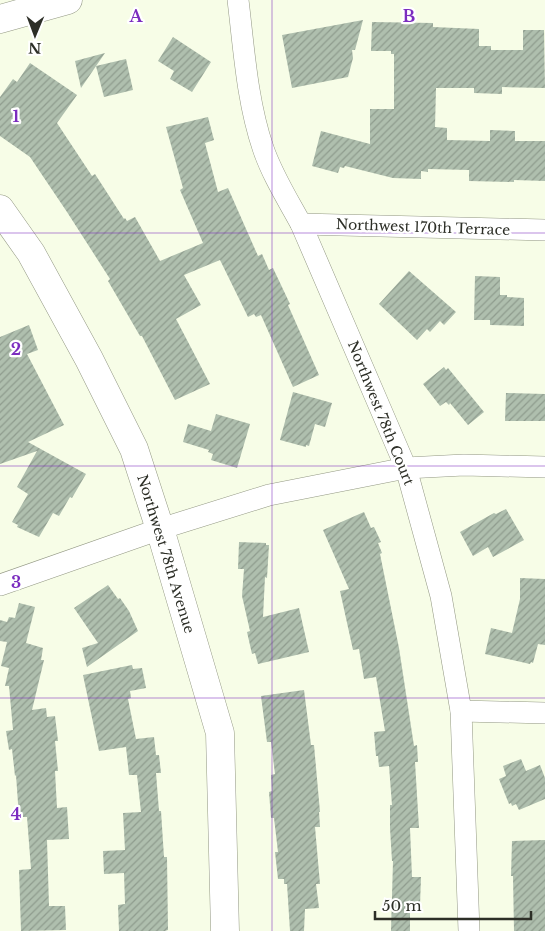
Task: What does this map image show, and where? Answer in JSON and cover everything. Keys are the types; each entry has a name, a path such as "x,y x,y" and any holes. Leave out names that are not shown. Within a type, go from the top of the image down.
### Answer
{"street":[{"path":"0,19 68,0"},
{"name":"Northwest 78th Court","path":"238,0 249,88 263,149 280,187 301,224 406,468 442,596 461,711 469,931"},
{"name":"Northwest 78th Avenue","path":"0,209 31,253 89,359 134,449 160,529 220,733 225,931"},
{"name":"Northwest 170th Terrace","path":"301,224 545,230"},
{"path":"0,585 160,529 269,495 406,468 464,465 545,467"},
{"path":"461,711 545,713"}],"building":[{"path":"363,20 355,50 352,50 353,58 348,77 292,88 282,35"},
{"path":"372,22 433,23 433,27 479,29 479,46 491,46 491,50 523,50 523,30 544,30 545,88 502,87 502,94 474,93 474,88 436,88 435,127 447,128 447,140 490,141 490,130 515,131 515,141 545,141 545,181 469,181 469,170 428,169 428,172 421,171 421,179 393,178 345,166 344,168 340,167 338,173 312,166 321,131 370,144 370,109 394,109 394,54 391,54 391,51 371,51"},
{"path":"173,37 211,62 192,92 170,79 174,71 158,61"},
{"path":"105,53 81,88 75,61"},
{"path":"126,59 133,90 104,97 96,66"},
{"path":"30,63 77,95 57,123 92,176 95,174 124,219 127,221 135,217 160,261 203,243 180,190 183,188 166,127 208,117 214,140 205,143 218,192 228,188 258,256 262,254 269,270 273,268 319,375 293,387 261,315 256,317 254,314 248,317 220,260 184,275 201,305 176,319 210,384 175,400 142,336 140,336 108,281 110,279 67,212 30,157 0,136 0,97 13,79 17,82"},
{"path":"409,271 456,312 444,325 440,321 430,332 427,329 417,340 379,304"},
{"path":"475,276 500,277 500,295 524,298 524,326 490,325 490,320 474,320"},
{"path":"29,325 38,350 27,354 64,425 28,442 86,474 59,516 53,513 39,537 17,527 18,525 12,522 28,494 17,487 37,451 0,464 0,337"},
{"path":"444,367 446,370 448,368 484,412 468,425 450,403 449,405 446,402 440,406 423,384"},
{"path":"293,392 332,403 325,427 315,424 309,446 306,445 306,447 280,440"},
{"path":"506,393 545,394 545,421 505,421"},
{"path":"216,414 250,424 237,468 211,460 213,454 208,452 209,450 183,442 188,424 211,431"},
{"path":"506,509 524,540 493,557 488,547 473,556 460,532 494,513 496,514"},
{"path":"364,512 371,528 374,527 381,542 378,543 382,553 380,554 399,648 414,746 417,745 418,762 415,762 419,828 410,828 412,877 421,877 420,905 414,905 414,909 410,909 410,931 391,931 393,861 390,805 392,805 389,766 379,767 378,756 376,756 374,732 385,731 376,677 364,679 359,649 353,650 340,591 349,589 323,530"},
{"path":"239,542 266,543 266,545 269,545 263,617 299,608 309,652 258,664 255,653 252,654 247,632 250,631 242,596 244,569 238,569"},
{"path":"520,578 545,579 545,645 538,644 533,663 531,662 530,664 485,654 491,628 512,633 520,599"},
{"path":"108,585 129,611 138,631 87,667 82,648 98,643 74,608"},
{"path":"19,603 35,607 26,643 43,648 41,660 44,660 32,710 46,708 47,717 55,716 58,741 55,741 58,771 55,771 57,808 67,807 69,839 47,840 49,906 65,906 66,930 21,931 19,870 31,869 27,817 19,817 16,775 12,749 9,750 6,731 13,730 9,686 5,686 9,668 1,666 7,642 0,641 0,620 7,622 9,617 15,618"},
{"path":"132,665 133,669 142,668 146,688 130,691 131,698 128,699 136,739 154,737 156,755 159,755 161,773 156,773 164,857 167,857 168,930 165,931 119,931 118,905 125,904 124,873 104,874 103,851 125,850 123,813 141,812 137,775 129,775 126,747 99,751 83,675"},
{"path":"304,690 311,745 314,745 320,812 320,827 315,827 320,884 316,884 319,908 305,909 304,931 290,931 287,884 284,884 284,879 278,879 275,852 278,852 274,818 271,818 269,792 272,791 271,775 275,774 271,742 267,742 261,696"},
{"path":"521,759 526,771 540,765 545,778 545,799 519,810 516,804 512,806 511,803 509,804 499,779 506,776 503,766"},
{"path":"545,840 545,931 514,931 513,876 511,876 512,841"}]}
